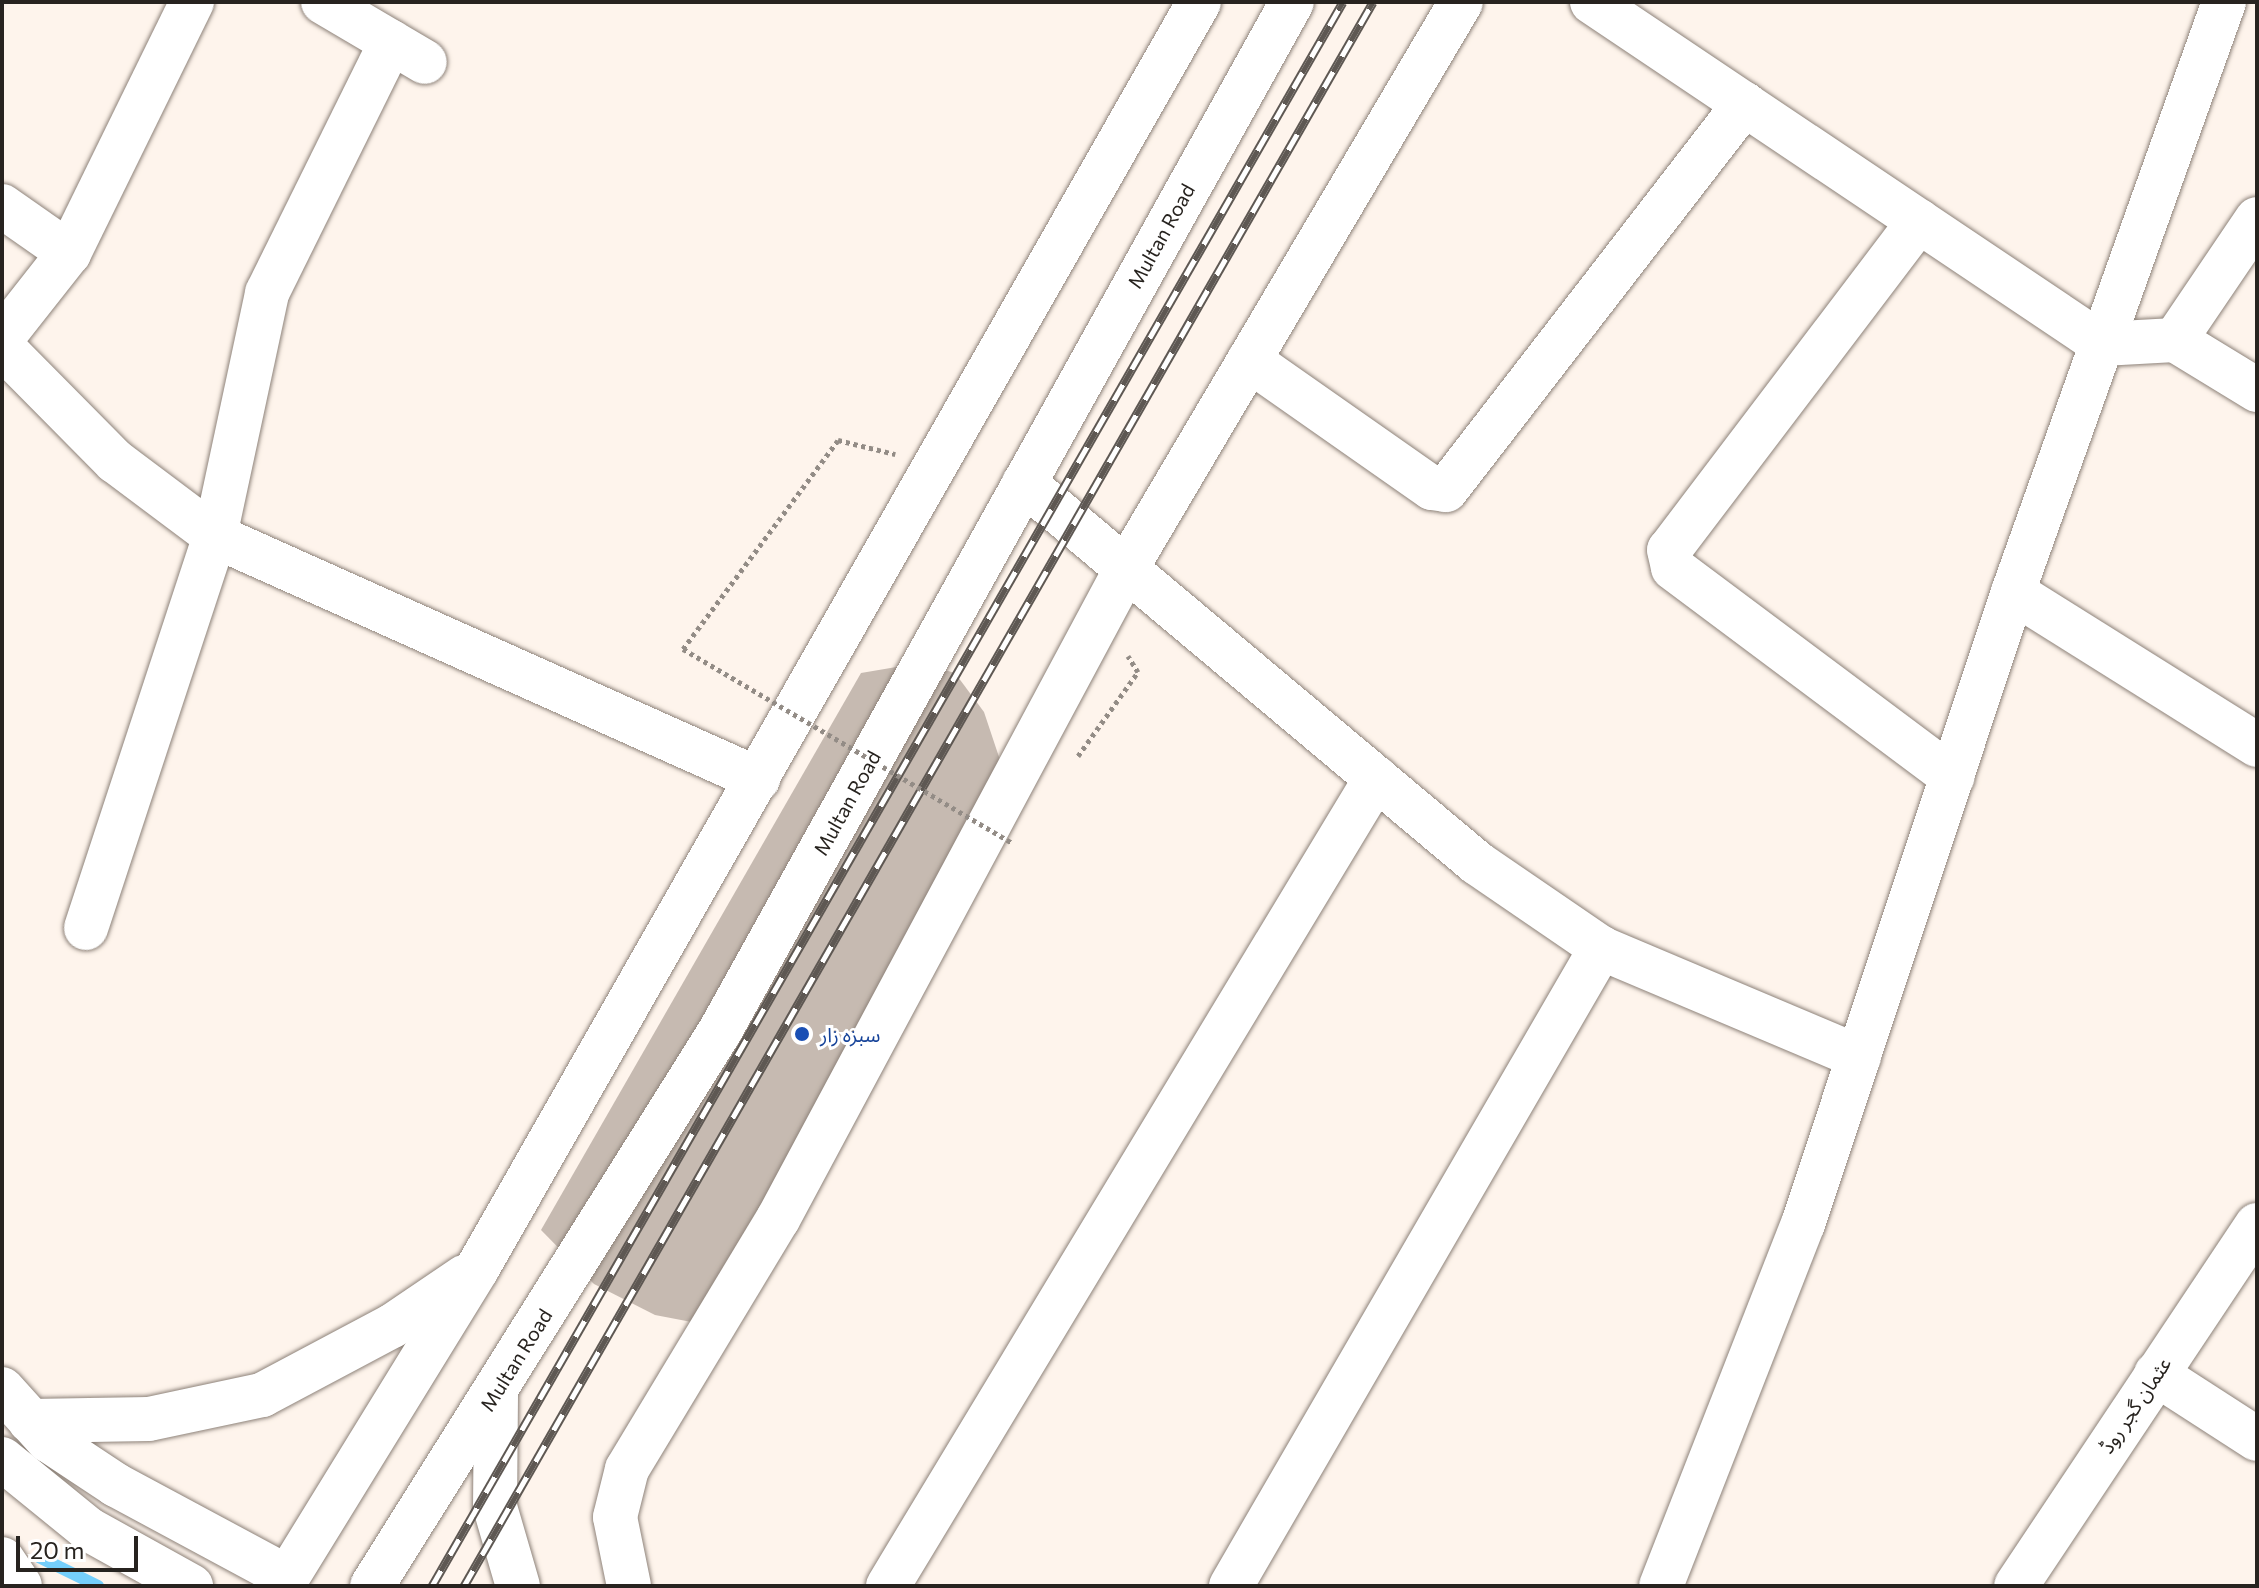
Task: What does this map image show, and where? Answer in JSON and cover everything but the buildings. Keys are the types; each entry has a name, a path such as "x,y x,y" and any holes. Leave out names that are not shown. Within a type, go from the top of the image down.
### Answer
{"street":[{"path":"2,338 69,253 192,2"},
{"path":"86,928 215,536 267,293 408,52 323,2"},
{"path":"2,1389 30,1421 116,1485 291,1583 477,1269 938,465 1199,2"},
{"name":"Multan Road","path":"372,1586 720,1031 1292,2"},
{"path":"629,1586 615,1517 627,1469 778,1219 1127,567 1461,2"},
{"path":"1592,2 2102,344 2175,340 2257,390"},
{"path":"1661,1586 1803,1224 2013,592 2224,2"},
{"path":"1249,360 1432,488 1446,490 1744,104"},
{"path":"2,206 69,253"},
{"path":"2175,340 2257,219"},
{"path":"1919,221 1669,550 1673,568 1952,777"},
{"path":"2,347 115,461 215,536 758,779"},
{"path":"1024,483 1477,863 1601,948 1859,1057"},
{"path":"2013,592 2257,745"},
{"path":"888,1586 1376,778"},
{"path":"1231,1586 1601,948"},
{"name":"عثمان گجر روڈ","path":"2016,1586 2257,1225"},
{"path":"30,1421 149,1419 262,1395 392,1326 477,1269"},
{"path":"2156,1374 2257,1439"},
{"path":"496,1392 495,1507 518,1586"},
{"path":"2,1459 88,1529 191,1586"},
{"path":"2,1559 20,1586"}],"path":[{"path":"938,465 838,440 683,649 1012,843"}],"waterway":[{"path":"39,1557 98,1586"}],"railway":[{"path":"432,1586 1343,2"},
{"path":"464,1586 1373,2"}],"place":[{"name":"سبزہ زار","path":"802,1034"}]}
